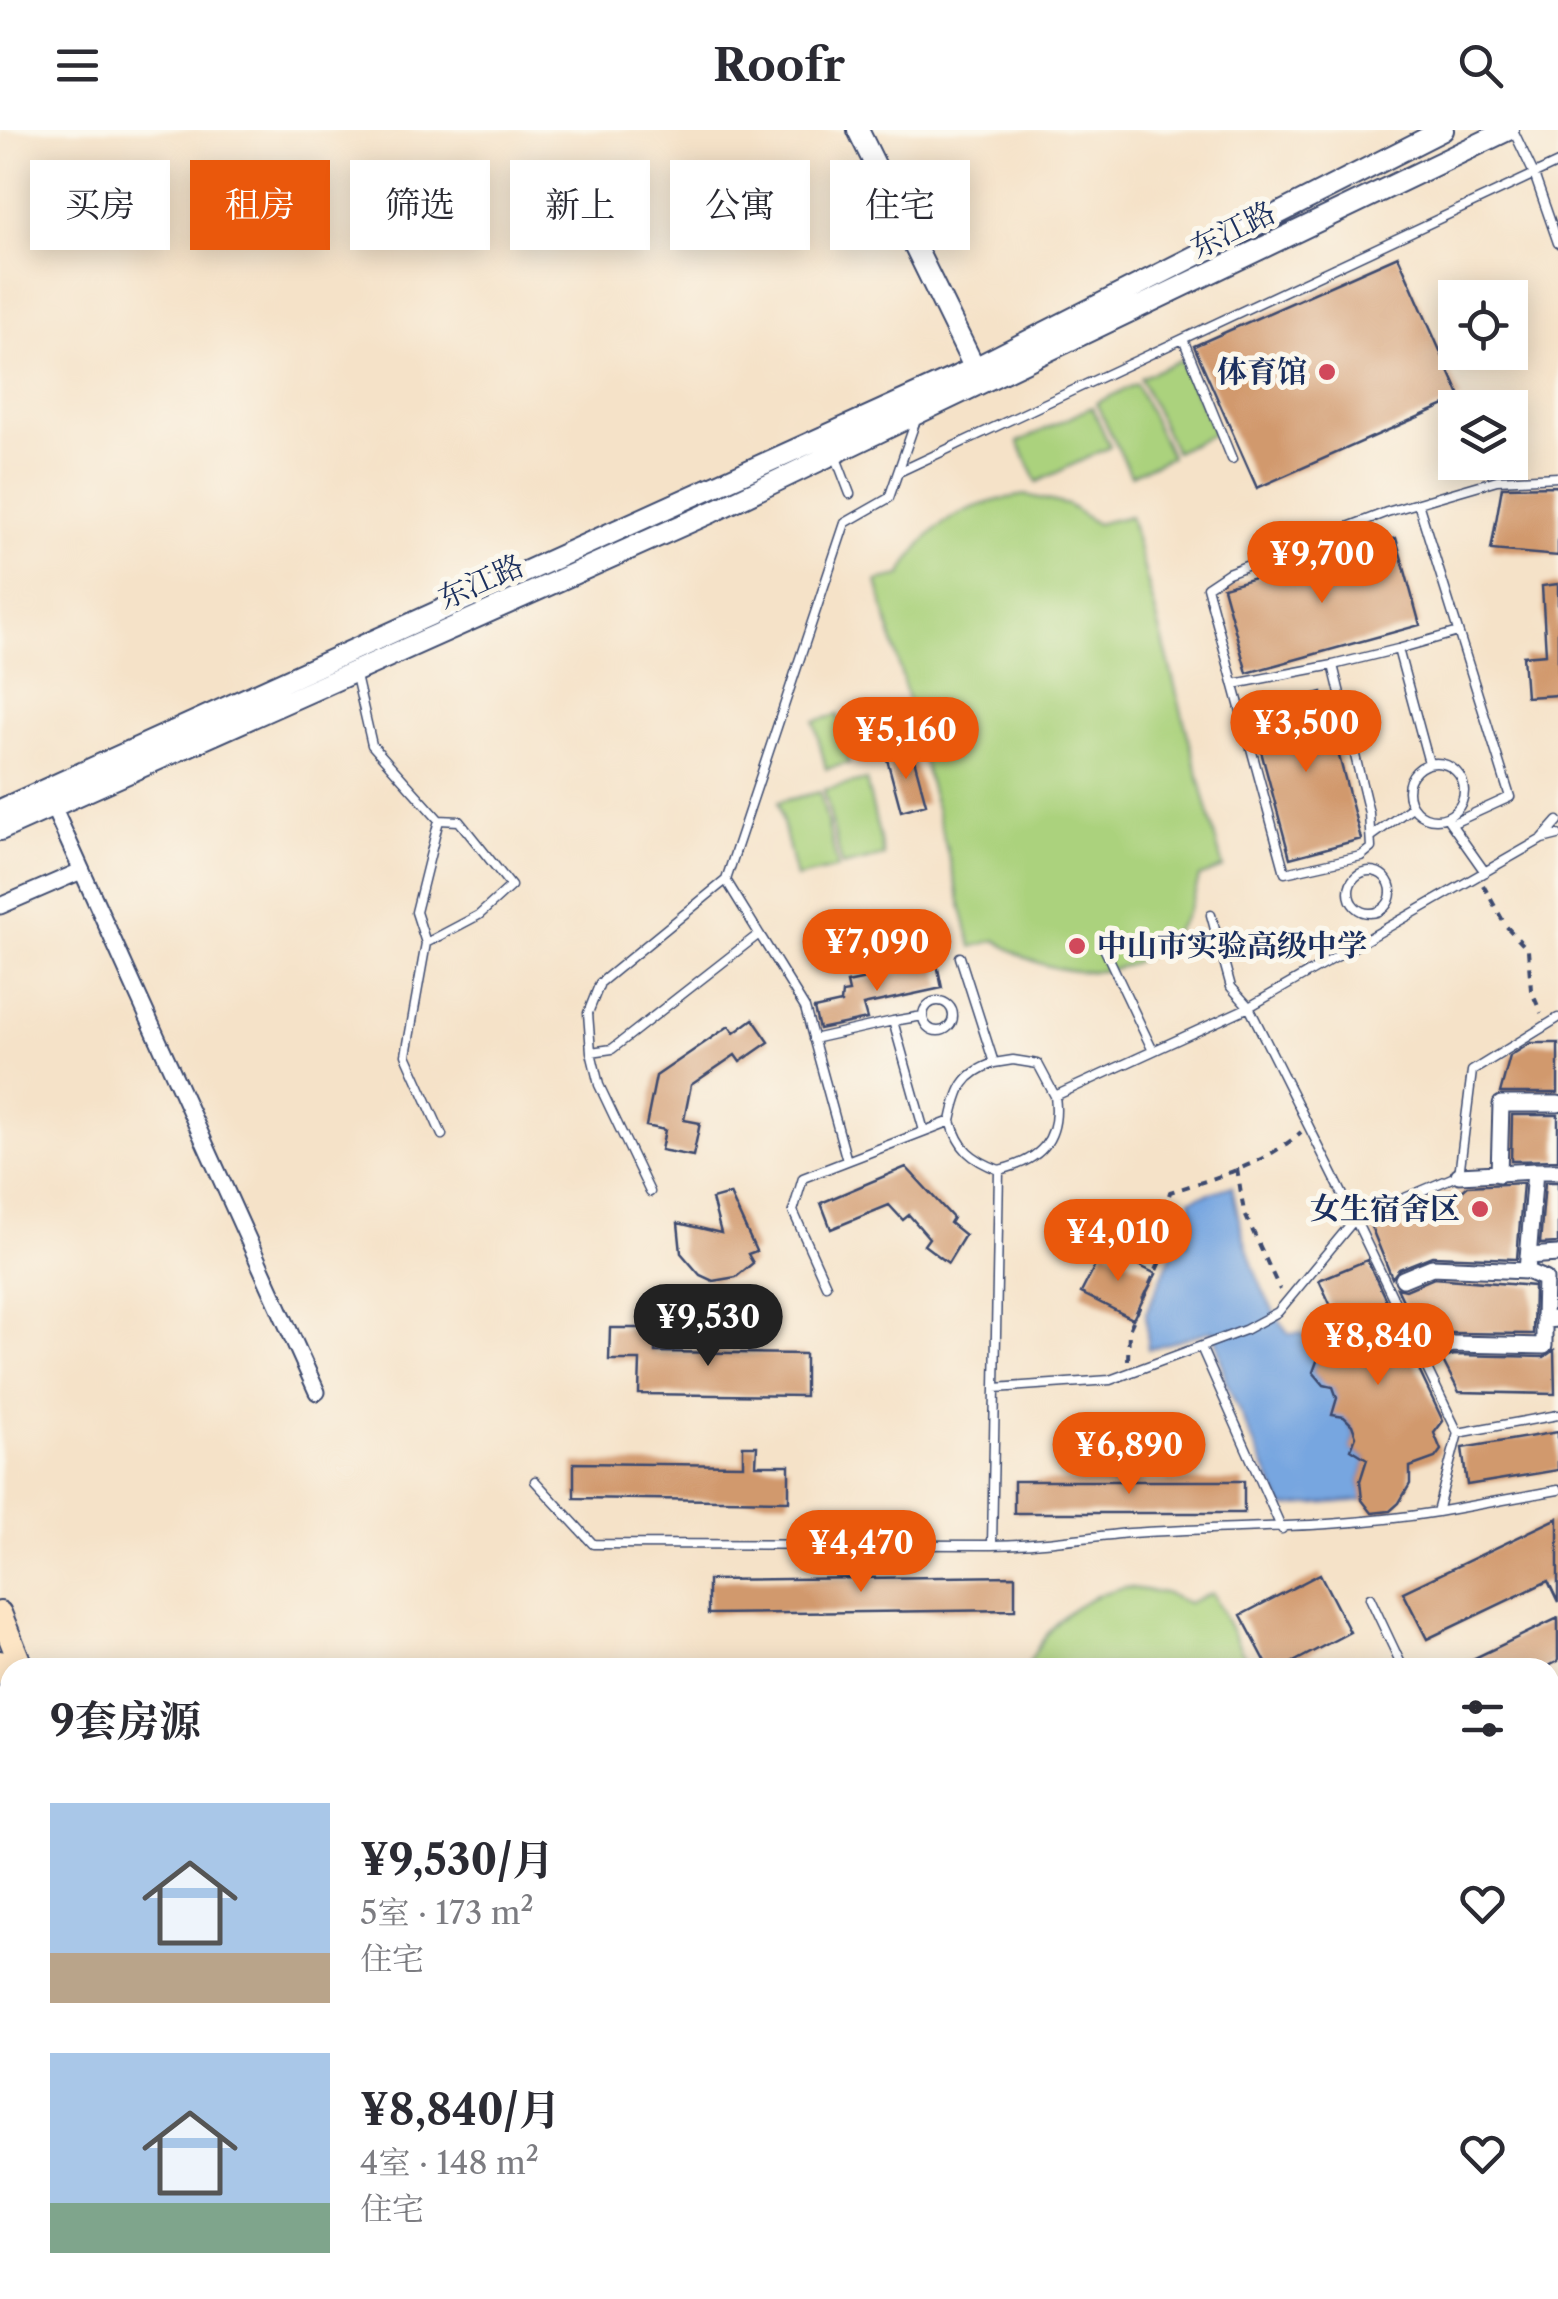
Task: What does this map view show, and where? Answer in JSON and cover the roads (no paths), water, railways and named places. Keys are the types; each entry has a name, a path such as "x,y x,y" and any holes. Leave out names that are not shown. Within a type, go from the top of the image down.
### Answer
{"main road":[{"path":"0,1613 18,1658"}],"street":[{"path":"858,130 978,376"},
{"name":"东江路","path":"0,810 48,797 354,671 917,416 978,376 1443,130"},
{"name":"东江路","path":"0,830 48,797 1511,130"},
{"path":"48,797 317,1392"},
{"path":"0,906 81,871"},
{"path":"1499,1174 1501,1104 1558,1104"},
{"path":"1528,1263 1535,1171"},
{"path":"1459,1175 1558,1172"},
{"path":"1403,1279 1432,1268 1528,1263 1558,1254"},
{"path":"1443,1348 1452,1344 1544,1346 1551,1319 1545,1279 1528,1263"}],"lane":[{"path":"1511,130 1534,174 1558,243"},
{"path":"899,472 1558,163"},
{"path":"1183,339 1232,459"},
{"path":"650,1192 599,1085 588,1014 600,983 726,880 845,523 889,498 917,416"},
{"path":"836,454 850,494"},
{"path":"1333,665 1372,836 1371,848 1362,856 1285,873 1208,587 1228,572 1418,503 1496,480 1558,477"},
{"path":"1418,503 1510,797 1448,821 1427,818 1412,807 1409,780 1429,763 1448,765 1462,778 1464,797 1448,821"},
{"path":"1234,684 1333,665 1458,632"},
{"path":"1398,649 1429,763"},
{"path":"354,671 372,745 439,820 459,820 511,886 479,915 426,943"},
{"path":"1372,836 1412,807"},
{"path":"439,820 416,912 426,943 406,1055 442,1135"},
{"path":"1542,839 1558,820"},
{"path":"1448,821 1482,874"},
{"path":"1055,1096 1249,1007 1542,839 1558,836"},
{"path":"1360,873 1374,871 1390,885 1390,899 1381,910 1368,913 1351,902 1351,882 1360,873 1362,856"},
{"path":"726,880 804,1008 848,1161"},
{"path":"1212,915 1231,988 1249,1007 1458,1433 1437,1512"},
{"path":"591,1052 612,1049 759,934"},
{"path":"1102,946 1153,1051"},
{"path":"960,957 994,1064"},
{"path":"813,1039 922,1016 935,1001 944,1003 952,1012"},
{"path":"952,1012 976,1006"},
{"path":"922,1016 926,1025 939,1031 950,1024 952,1012"},
{"path":"995,1388 1110,1380 1278,1312 1356,1219 1459,1175 1472,1071 1558,1018"},
{"path":"893,1021 924,1131"},
{"path":"1013,1060 1038,1064 1055,1096 1057,1113 1050,1138 1028,1163 998,1170 975,1161 958,1144 951,1120 958,1086 974,1070 994,1064 1013,1060"},
{"path":"826,1285 793,1211 797,1187 803,1178 951,1120"},
{"path":"992,1546 998,1170"},
{"path":"1201,1346 1282,1528"},
{"path":"1458,1433 1558,1415"},
{"path":"534,1481 594,1544 1057,1544 1129,1533 1374,1522 1558,1490"},
{"path":"1370,1598 1398,1658"}],"water":[{"path":"1232,1186 1259,1282 1289,1334 1301,1333 1320,1353 1313,1372 1333,1387 1355,1436 1351,1449 1367,1459 1360,1481 1363,1500 1283,1507 1226,1382 1214,1330 1148,1349 1146,1313 1177,1242 1188,1243 1184,1233 1193,1222 1191,1199"}],"place":[{"name":"体育馆","path":"1327,372"},
{"name":"中山市实验高级中学","path":"1077,946"},
{"name":"女生宿舍区","path":"1480,1209"}]}
